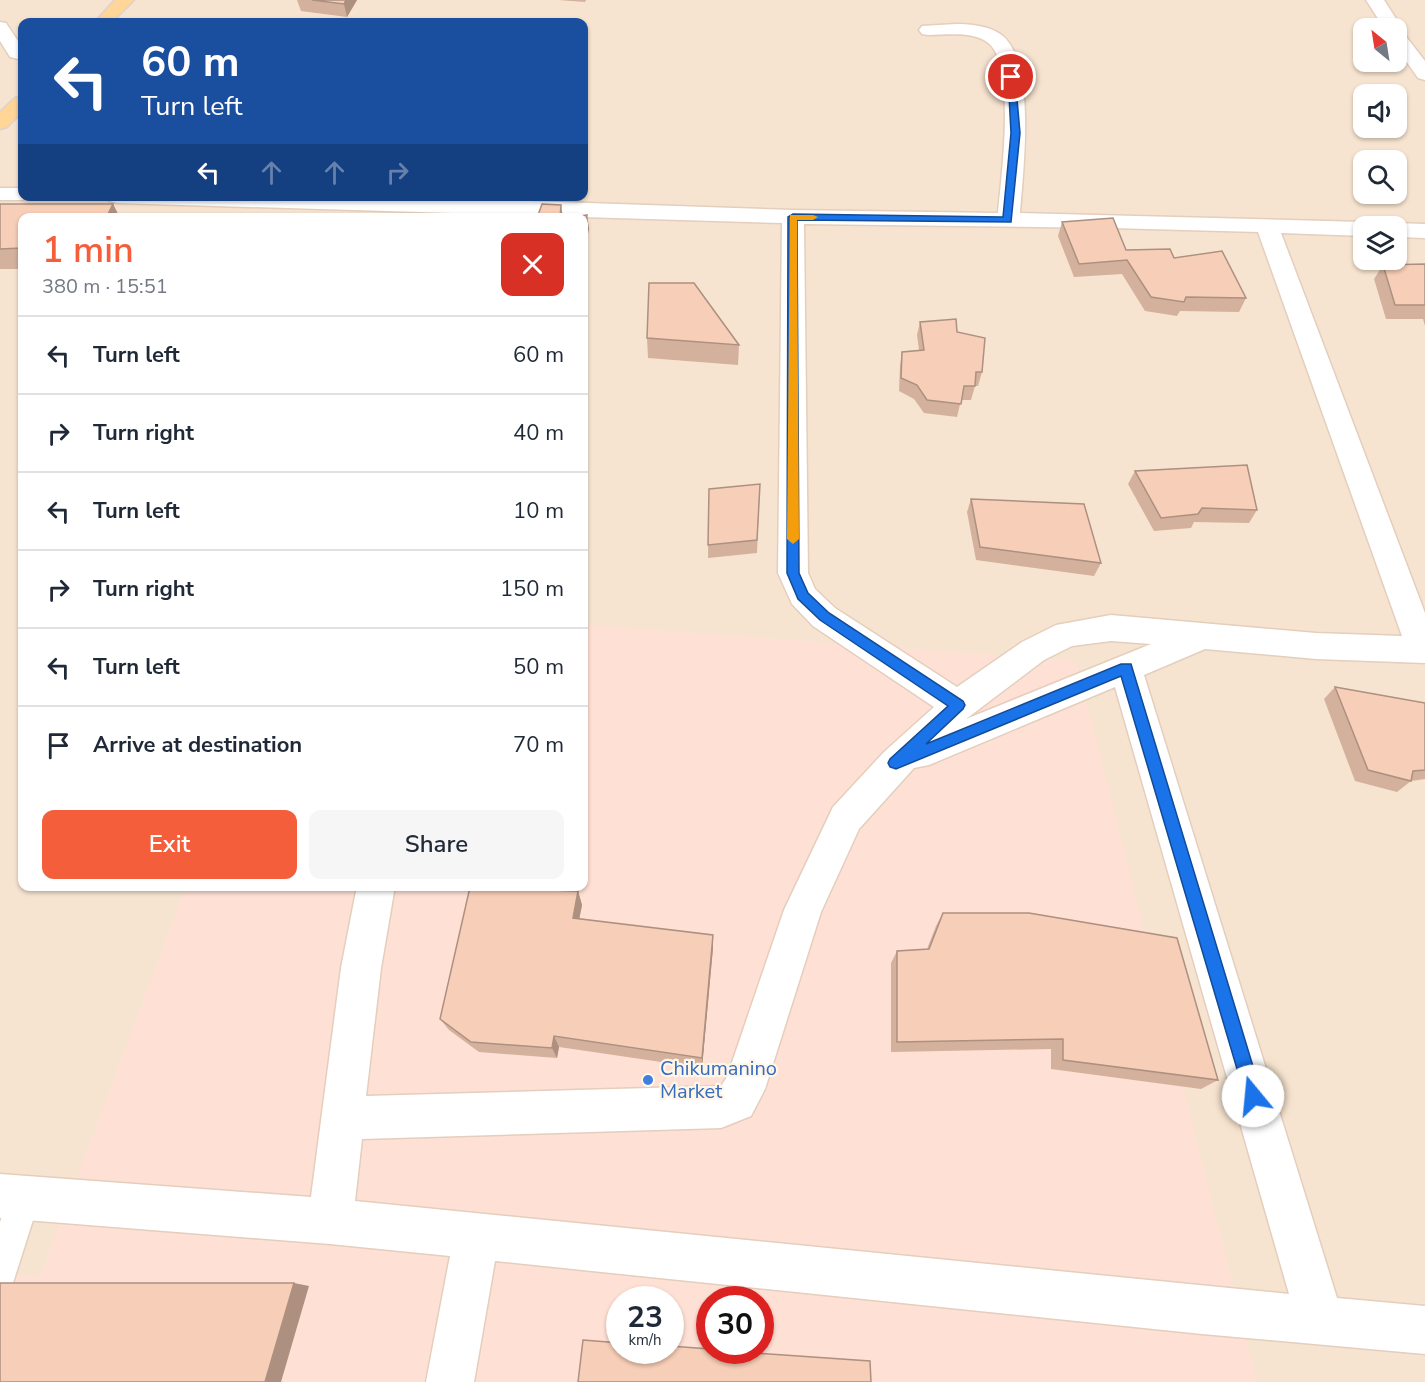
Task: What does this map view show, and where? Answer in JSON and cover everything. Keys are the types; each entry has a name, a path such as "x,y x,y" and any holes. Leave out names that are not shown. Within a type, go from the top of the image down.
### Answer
{"main road":[{"path":"107,18 125,0"},
{"path":"0,123 18,106"}],"street":[{"path":"1375,0 1387,18"},
{"path":"0,27 18,53"},
{"path":"928,30 967,30 986,34 999,42 1010,58 1016,133 1008,220"},
{"path":"1407,49 1425,74"},
{"path":"0,194 18,194"},
{"path":"229,201 452,211 566,213"},
{"path":"588,213 1353,229"},
{"path":"793,217 793,573 803,596 824,617 958,705"},
{"path":"342,1118 722,1107 736,1101 744,1089 803,910 846,818 896,763 958,705 1033,651 1067,634 1111,628 1316,646 1424,650 1267,226"},
{"path":"1407,230 1425,231"},
{"path":"896,763 1202,636"},
{"path":"1126,668 1320,1321"},
{"path":"330,1221 361,968 375,891"},
{"path":"12,1197 330,1221 1425,1330"},
{"path":"450,1382 477,1236"}],"lane":[{"path":"0,1274 12,1197"}],"shaded area":[{"path":"0,0 1425,0 1425,1382 0,1382"},
{"name":"Chikumanino Market","path":"588,625 1076,661 1257,1382 0,1382 0,1274 40,1277 185,891 588,891"}],"building":[{"path":"312,0 346,0 344,4"},
{"path":"0,204 113,204 108,213 18,213 18,248 0,249"},
{"path":"542,204 561,205 560,213 539,213"},
{"path":"1113,218 1126,250 1170,249 1174,258 1222,251 1246,298 1186,297 1184,302 1151,297 1127,260 1079,264 1062,222"},
{"path":"1407,264 1425,264 1425,305 1395,305 1384,270 1407,270"},
{"path":"649,283 694,283 739,345 647,338"},
{"path":"956,319 957,332 985,338 982,372 976,372 975,386 964,386 961,404 927,400 917,385 901,378 902,352 924,350 920,322"},
{"path":"1247,465 1257,510 1202,508 1198,514 1161,518 1135,471"},
{"path":"760,484 757,540 708,545 709,489"},
{"path":"971,499 1084,504 1101,563 980,547"},
{"path":"1335,687 1425,703 1425,770 1413,771 1411,781 1368,770"},
{"path":"469,891 578,891 573,918 713,935 702,1058 554,1036 552,1048 471,1042 440,1019"},
{"path":"943,913 1029,913 1177,938 1218,1080 1063,1060 1063,1039 897,1042 897,951 929,949"},
{"path":"0,1283 294,1283 265,1382 0,1382"},
{"path":"583,1340 606,1342 606,1364 684,1364 684,1347 696,1348 696,1364 774,1364 774,1354 870,1361 871,1382 578,1382"}],"slow traffic":[{"path":"793,539 793,217 813,217"}],"place":[{"name":"Chikumanino Market","path":"648,1080"}],"route":[{"path":"1011,77 1016,133 1008,220 793,217 793,573 803,596 824,617 958,705 896,763 1126,668 1253,1096"}]}
